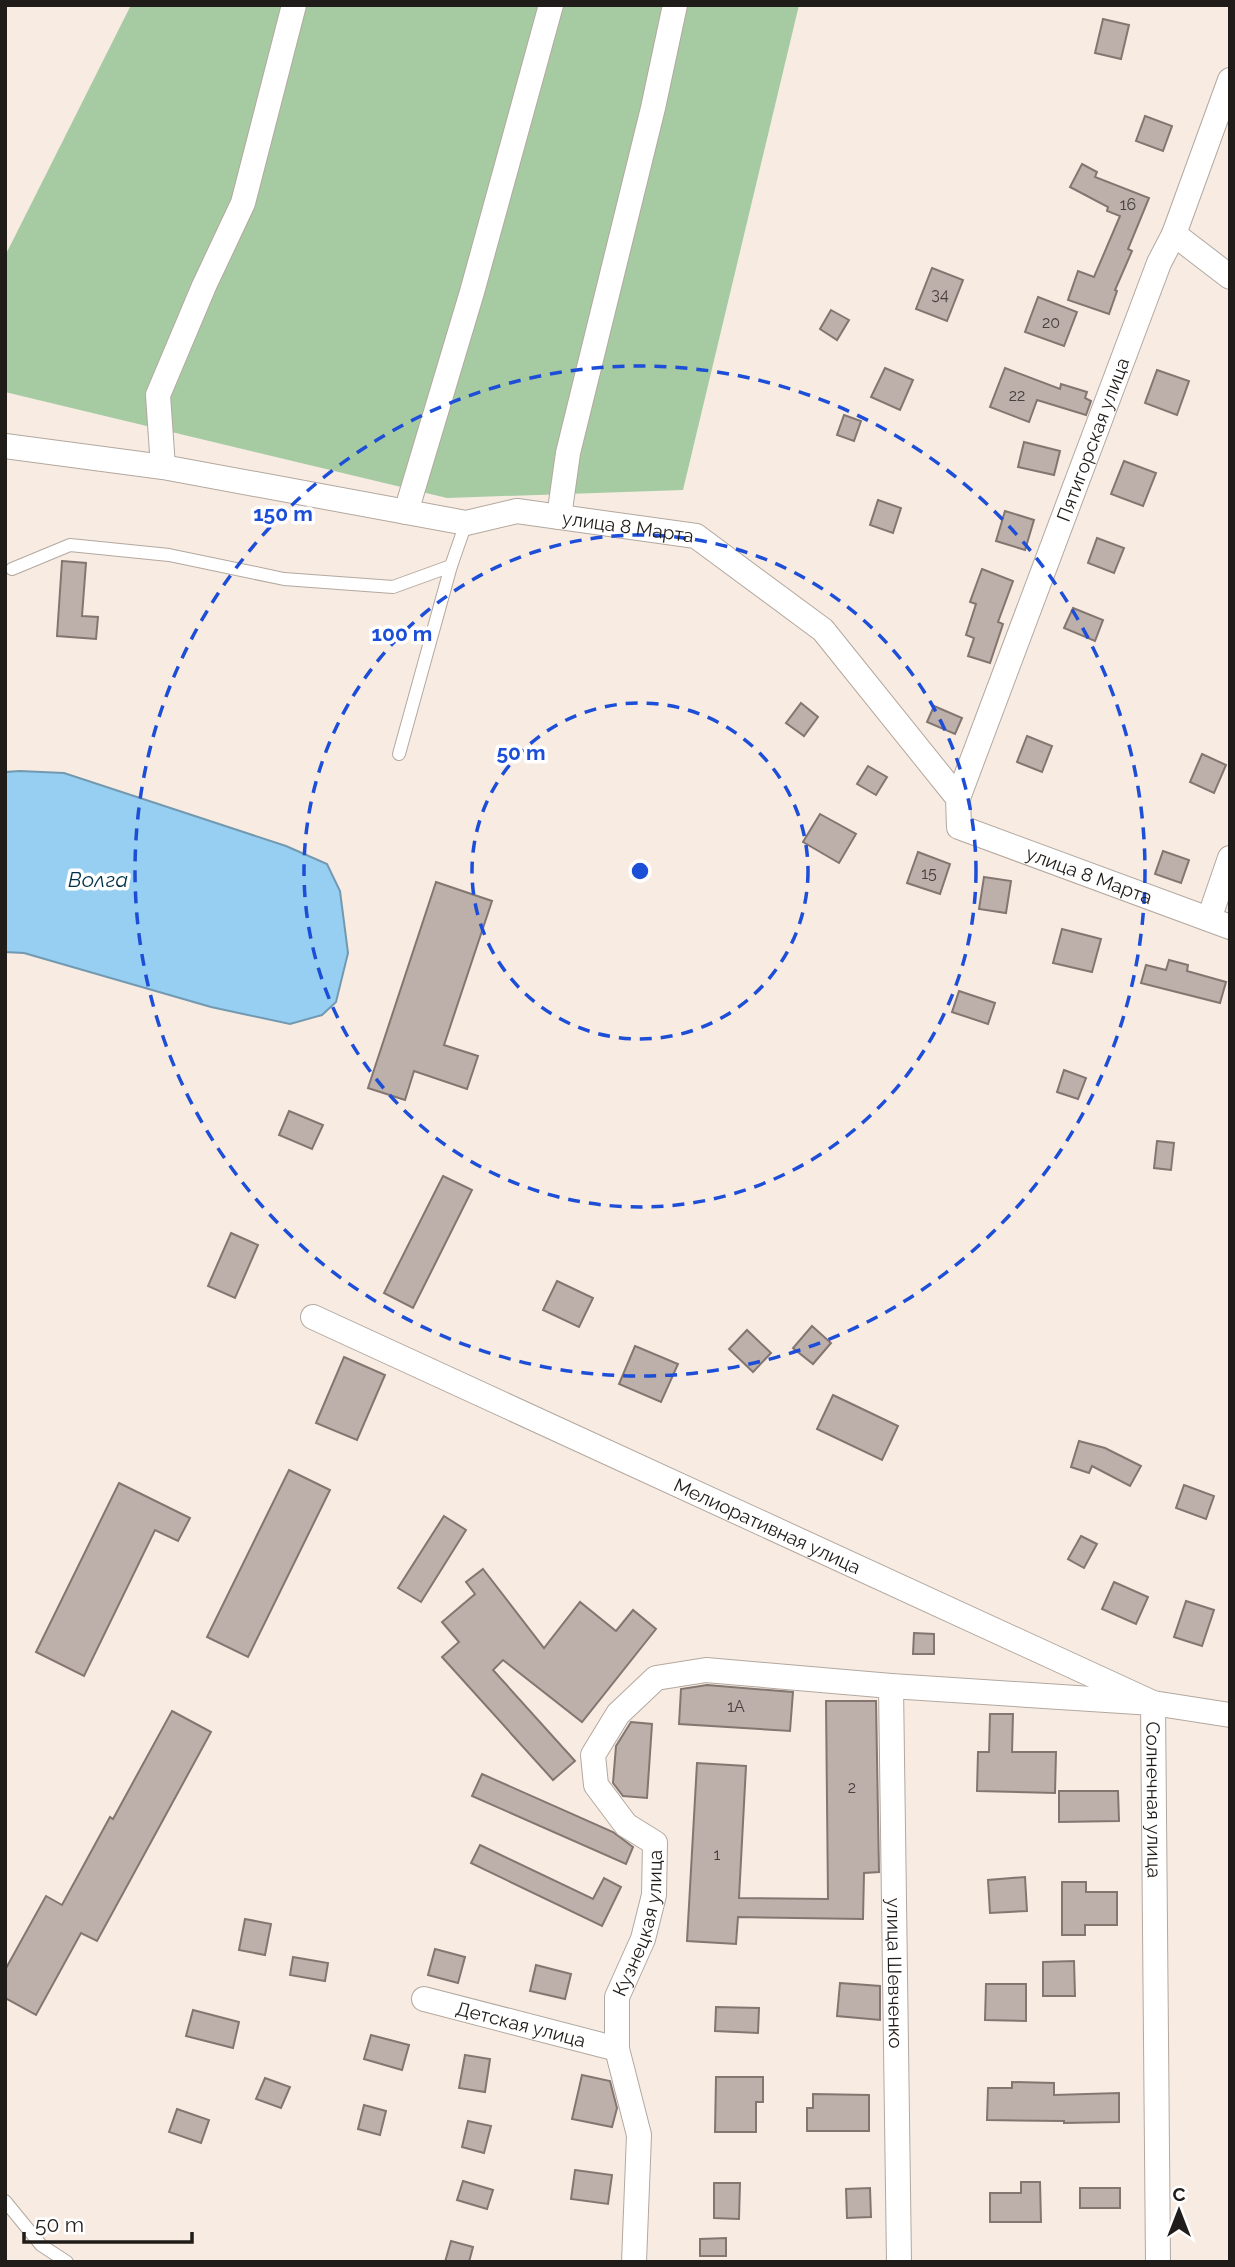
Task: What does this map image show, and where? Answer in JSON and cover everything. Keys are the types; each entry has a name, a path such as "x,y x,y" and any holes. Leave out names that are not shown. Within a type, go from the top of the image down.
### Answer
{"street":[{"path":"163,467 158,395 243,203 294,5"},
{"path":"406,512 472,292 551,5"},
{"path":"559,517 568,453 653,108 675,5"},
{"name":"Пятигорская улица","path":"958,798 1159,262 1174,234 1230,80"},
{"path":"1174,234 1230,277"},
{"name":"улица 8 Марта","path":"5,446 163,467 466,523 517,511 696,536 823,630 958,798 960,827 1219,923"},
{"path":"1219,923 1230,858"},
{"name":"Мелиоративная улица","path":"313,1317 1153,1703 1230,1715"},
{"name":"Солнечная улица","path":"706,1670 891,1686 1153,1703 1158,2262"},
{"name":"Кузнецкая улица","path":"634,2262 639,2134 617,2049 617,1997 643,1939 654,1895 655,1843 626,1825 596,1784 593,1755 618,1714 656,1678 706,1670"},
{"name":"улица Шевченко","path":"891,1686 899,2262"},
{"name":"Детская улица","path":"424,1999 617,2049"}],"lane":[{"path":"399,754 451,566 466,523"},
{"path":"12,569 70,545 169,555 284,579 393,587 451,566"},
{"path":"5,2201 41,2245 66,2262"}],"green space":[{"path":"131,5 799,5 683,490 447,498 5,392 5,256"}],"water":[{"name":"Волга","path":"5,772 64,773 286,846 327,864 340,891 348,953 336,1002 322,1015 290,1024 211,1007 24,953 5,952"}],"building":[{"path":"1103,19 1129,25 1121,59 1095,53"},
{"path":"1145,116 1172,126 1163,151 1136,141"},
{"path":"1082,164 1097,172 1095,177 1149,198 1128,249 1132,251 1115,290 1117,291 1109,314 1068,300 1078,271 1094,277 1120,216 1107,211 1108,207 1070,187"},
{"path":"932,268 963,280 947,321 916,309"},
{"path":"1038,297 1077,312 1064,346 1025,332"},
{"path":"831,310 849,320 837,340 820,329"},
{"path":"885,368 913,380 900,410 871,397"},
{"path":"1005,368 1060,389 1061,384 1087,392 1085,398 1091,401 1086,415 1037,400 1029,422 990,407"},
{"path":"1157,370 1189,381 1177,415 1145,403"},
{"path":"844,415 861,421 854,441 837,435"},
{"path":"1024,442 1060,451 1054,475 1018,467"},
{"path":"1124,461 1156,473 1143,506 1111,494"},
{"path":"878,500 901,508 893,533 870,525"},
{"path":"1005,511 1034,520 1025,550 996,541"},
{"path":"1097,538 1124,548 1114,573 1088,563"},
{"path":"62,561 86,563 82,616 98,617 96,639 57,636"},
{"path":"982,569 1013,581 998,622 1003,624 990,663 968,656 974,638 966,635 976,604 970,602"},
{"path":"1073,608 1103,620 1095,641 1064,628"},
{"path":"801,703 818,717 804,736 786,723"},
{"path":"934,706 962,718 955,734 927,722"},
{"path":"1027,736 1052,746 1042,772 1017,762"},
{"path":"1202,754 1226,765 1214,793 1190,782"},
{"path":"868,766 887,777 876,795 857,784"},
{"path":"820,814 856,834 839,863 803,842"},
{"path":"1163,851 1189,860 1181,883 1155,874"},
{"path":"918,852 950,864 940,894 907,883"},
{"path":"984,877 1011,881 1006,913 979,909"},
{"path":"436,882 492,901 444,1045 478,1056 467,1089 414,1071 405,1100 368,1088"},
{"path":"1062,929 1101,939 1092,972 1053,963"},
{"path":"1169,960 1188,965 1187,971 1226,982 1220,1003 1141,983 1146,965 1166,970"},
{"path":"959,991 995,1003 988,1024 952,1012"},
{"path":"1064,1070 1086,1078 1078,1099 1057,1092"},
{"path":"289,1111 323,1125 312,1149 279,1135"},
{"path":"1157,1141 1174,1143 1171,1170 1154,1168"},
{"path":"443,1176 472,1190 413,1308 384,1293"},
{"path":"231,1233 258,1245 235,1298 208,1286"},
{"path":"557,1281 593,1298 579,1327 543,1310"},
{"path":"812,1326 831,1343 813,1364 793,1348"},
{"path":"747,1330 771,1353 753,1372 729,1349"},
{"path":"635,1346 678,1364 661,1402 619,1384"},
{"path":"344,1357 385,1375 357,1440 316,1423"},
{"path":"833,1395 898,1426 882,1460 817,1429"},
{"path":"1079,1441 1105,1448 1141,1466 1130,1486 1092,1466 1089,1473 1071,1467"},
{"path":"289,1470 330,1490 248,1657 207,1637"},
{"path":"119,1483 190,1518 178,1541 155,1530 84,1676 36,1652"},
{"path":"1184,1485 1214,1496 1206,1519 1176,1508"},
{"path":"444,1516 466,1530 421,1602 398,1588"},
{"path":"1081,1536 1097,1544 1084,1568 1068,1559"},
{"path":"483,1569 544,1648 580,1602 616,1631 633,1610 656,1629 582,1722 503,1660 493,1670 575,1761 553,1780 442,1657 459,1642 442,1622 475,1594 466,1582"},
{"path":"1114,1582 1148,1597 1136,1624 1102,1609"},
{"path":"1186,1601 1214,1610 1202,1646 1174,1637"},
{"path":"914,1633 934,1634 934,1654 913,1654"},
{"path":"707,1685 793,1692 790,1731 679,1724 681,1689"},
{"path":"826,1701 876,1701 879,1872 864,1873 863,1919 738,1917 736,1944 687,1941 697,1763 746,1766 739,1898 828,1899"},
{"path":"172,1711 211,1732 97,1941 81,1933 36,2015 5,1998 5,1970 46,1896 62,1905"},
{"path":"990,1714 1013,1714 1012,1752 1056,1752 1055,1793 977,1791 978,1752 989,1752"},
{"path":"631,1722 652,1724 647,1798 623,1796 613,1783 616,1746"},
{"path":"482,1774 613,1832 633,1847 626,1864 472,1796"},
{"path":"1059,1791 1118,1791 1119,1821 1059,1822"},
{"path":"480,1845 593,1899 604,1878 621,1887 602,1926 471,1863"},
{"path":"1025,1877 1027,1911 990,1913 988,1880"},
{"path":"1062,1882 1086,1882 1086,1892 1117,1892 1117,1925 1085,1925 1085,1935 1062,1935"},
{"path":"245,1919 271,1924 265,1955 239,1950"},
{"path":"435,1949 465,1957 458,1983 428,1975"},
{"path":"293,1957 328,1963 325,1981 290,1975"},
{"path":"1074,1961 1075,1996 1043,1996 1043,1962"},
{"path":"536,1965 571,1974 565,1999 530,1991"},
{"path":"840,1983 880,1986 880,2020 837,2016"},
{"path":"986,1984 1026,1984 1026,2021 985,2020"},
{"path":"716,2007 759,2008 758,2033 715,2031"},
{"path":"193,2010 239,2022 233,2048 186,2036"},
{"path":"371,2035 409,2045 402,2070 364,2059"},
{"path":"465,2055 490,2059 485,2092 459,2088"},
{"path":"582,2075 610,2081 617,2108 612,2127 572,2119"},
{"path":"716,2077 763,2077 763,2102 756,2102 756,2132 715,2132"},
{"path":"265,2078 290,2087 281,2108 256,2099"},
{"path":"1012,2082 1054,2083 1054,2095 1119,2093 1119,2122 987,2120 988,2088 1012,2088"},
{"path":"813,2094 869,2095 869,2131 807,2131 807,2108 813,2108"},
{"path":"364,2105 386,2111 380,2135 358,2129"},
{"path":"177,2109 209,2120 201,2143 169,2132"},
{"path":"468,2121 491,2126 484,2153 462,2147"},
{"path":"575,2170 612,2175 608,2204 571,2199"},
{"path":"463,2181 493,2190 487,2209 457,2200"},
{"path":"1021,2182 1040,2182 1041,2222 990,2222 990,2193 1021,2193"},
{"path":"714,2183 740,2183 739,2219 714,2218"},
{"path":"870,2188 871,2217 847,2218 846,2189"},
{"path":"1080,2188 1120,2188 1120,2208 1080,2208"},
{"path":"726,2238 726,2256 700,2256 700,2239"},
{"path":"451,2241 473,2247 469,2262 445,2262"}]}
